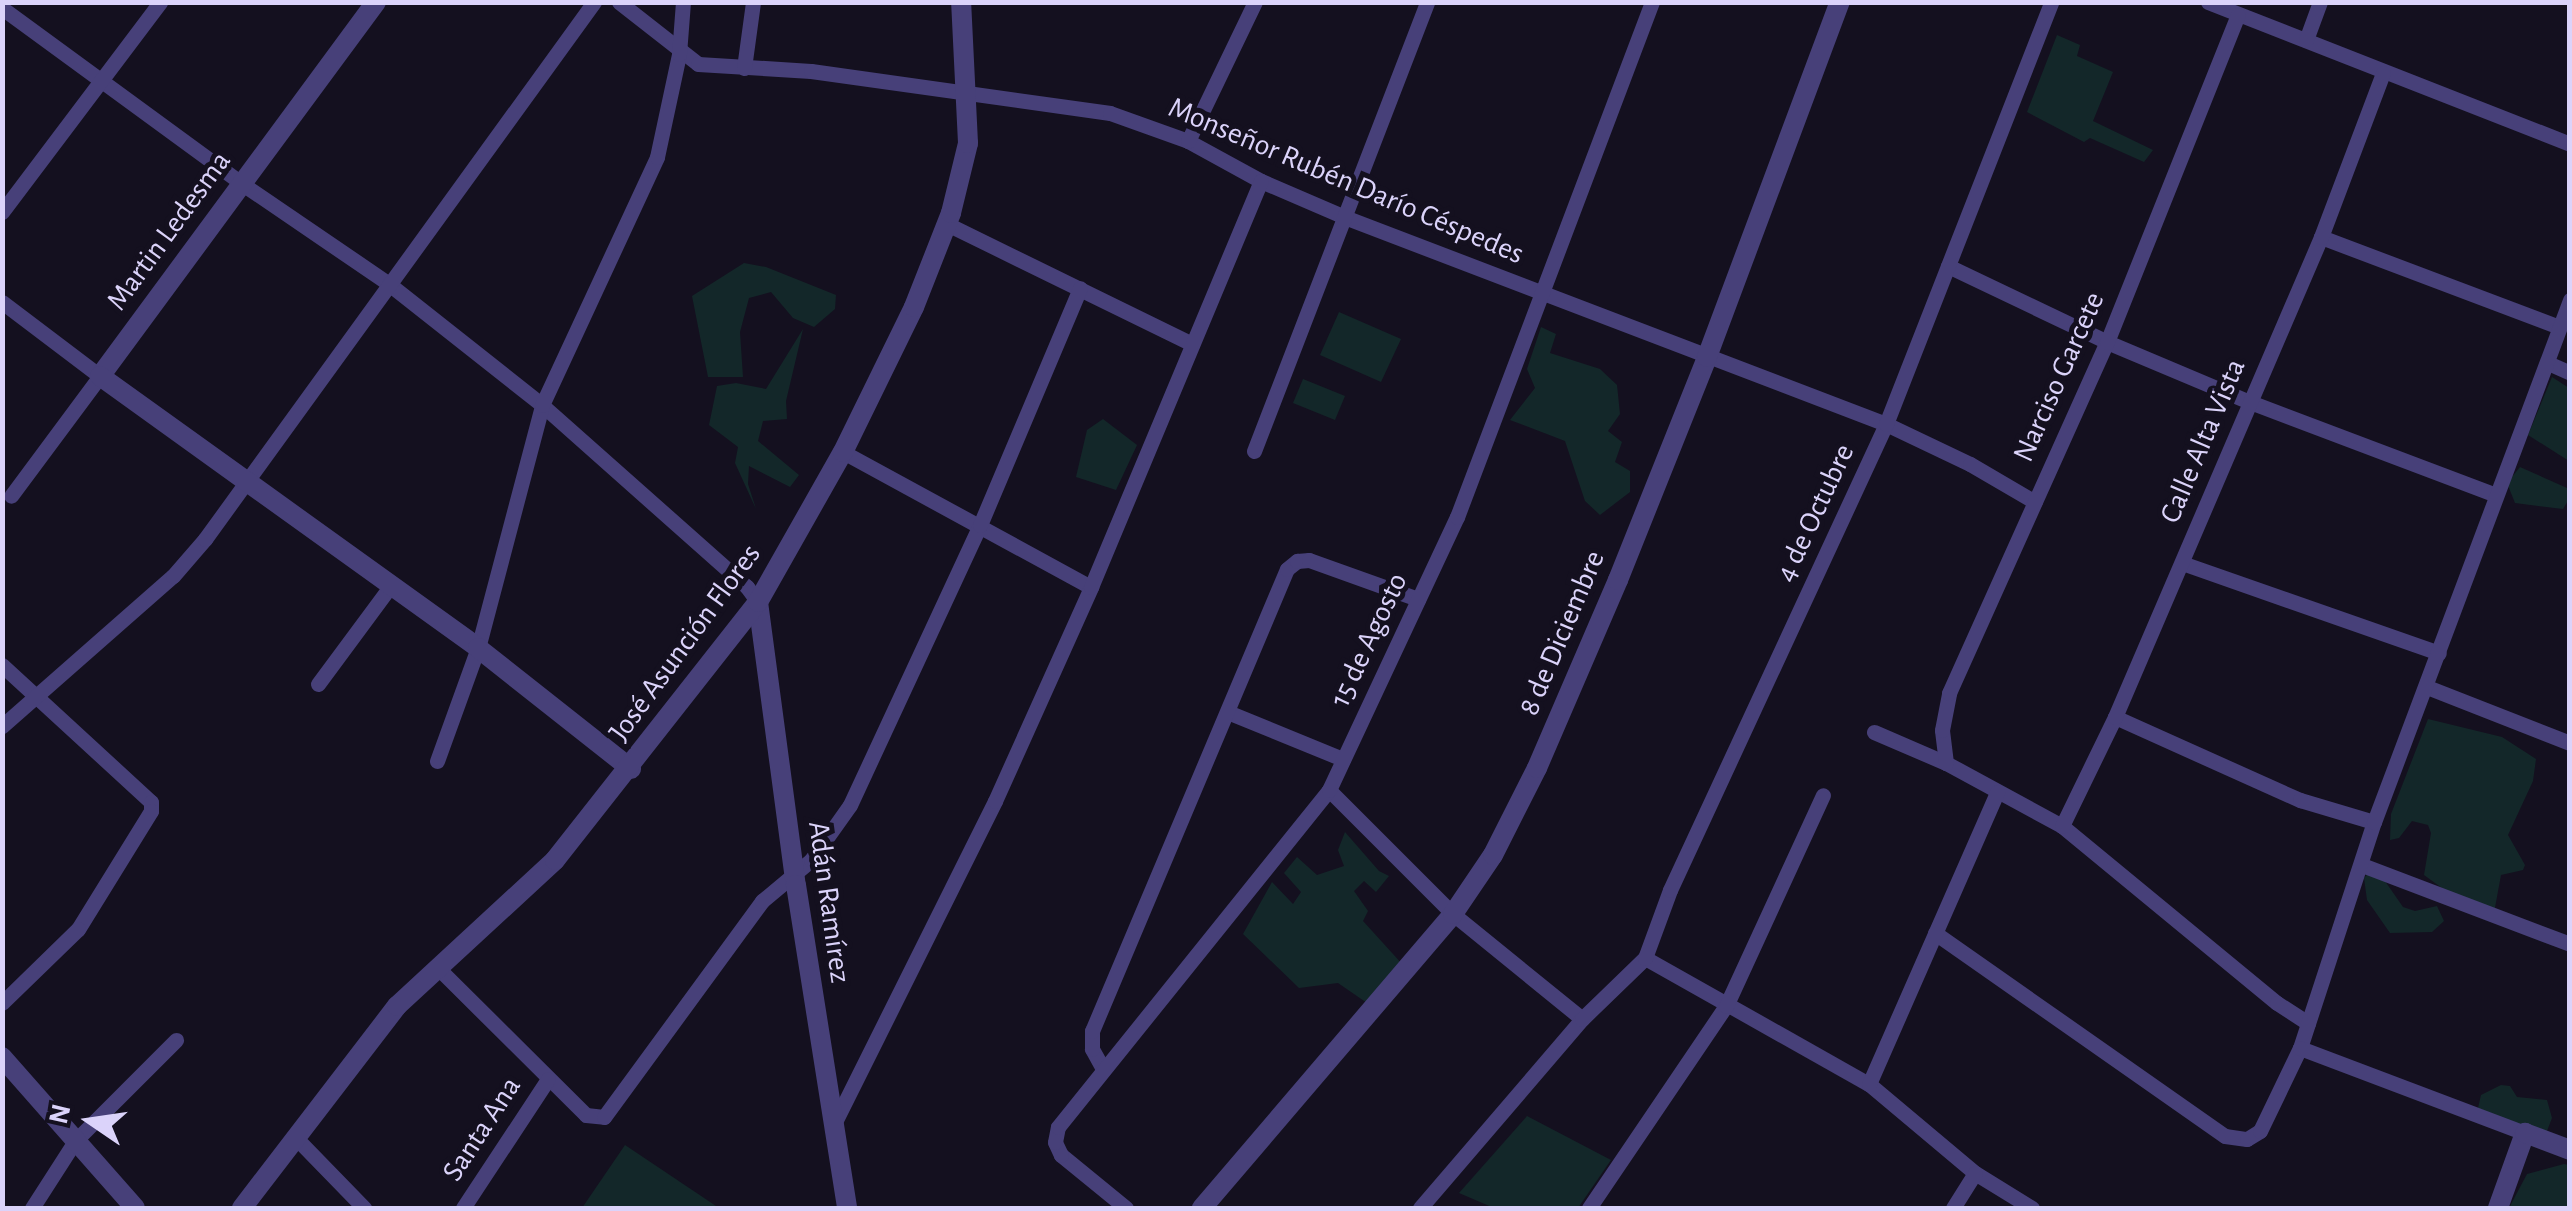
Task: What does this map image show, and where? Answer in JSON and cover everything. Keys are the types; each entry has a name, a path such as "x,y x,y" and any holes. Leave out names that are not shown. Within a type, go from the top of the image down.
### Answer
{"street":[{"path":"2,212 160,2"},
{"name":"Martin Ledesma","path":"11,496 376,2"},
{"path":"2,726 174,576 594,2"},
{"name":"Monseñor Rubén Darío Céspedes","path":"619,2 679,54 698,64 811,71 968,97 1098,111 1188,141 1261,181 1346,218 1886,424 1970,464 2035,502"},
{"path":"436,761 478,648 542,404 657,156 679,54 684,2"},
{"path":"744,68 753,2"},
{"name":"José Asunción Flores","path":"242,1208 396,1006 556,860 632,769 758,602 843,452 914,307 948,224 968,142 961,2"},
{"path":"1188,141 1255,2"},
{"path":"1254,451 1427,2"},
{"name":"15 de Agosto","path":"1126,1208 1061,1155 1055,1142 1058,1127 1102,1066 1329,790 1457,516 1652,2"},
{"name":"8 de Diciembre","path":"1202,1208 1453,914 1493,855 1537,768 1707,357 1840,2"},
{"name":"4 de Octubre","path":"1420,1208 1582,1019 1644,958 1670,890 1886,424 2051,2"},
{"path":"2208,2 2570,144"},
{"path":"2306,40 2320,2"},
{"path":"2,8 241,183 389,284 542,404 747,586 758,602"},
{"name":"Narciso Garcete","path":"1946,763 1942,730 1949,693 2107,342 2238,14"},
{"name":"Calle Alta Vista","path":"2062,826 2115,717 2321,237 2383,72"},
{"path":"833,1126 995,801 1091,586 1261,181"},
{"path":"948,224 1192,344"},
{"path":"2321,237 2559,328"},
{"path":"1948,266 2107,342 2250,402 2496,495"},
{"path":"436,967 586,1115 604,1118 762,901 795,876 850,805 980,525 1080,288"},
{"path":"1936,934 2236,1140 2260,1131 2270,1119 2300,1048 2374,822 2570,300"},
{"path":"2,302 243,482 478,648 632,769"},
{"path":"2548,362 2570,373"},
{"path":"843,452 1091,586"},
{"path":"1102,1066 1092,1049 1092,1031 1230,714 1287,569 1297,561 1309,560 1418,599"},
{"path":"2182,563 2439,653"},
{"path":"318,684 390,588"},
{"name":"Adán Ramírez","path":"758,602 795,876 847,1208"},
{"path":"2,665 150,802 151,811 78,929 2,1003"},
{"path":"2427,687 2570,743"},
{"path":"1230,714 1343,759"},
{"path":"2115,717 2300,800 2374,822"},
{"path":"1874,732 1946,763 2062,826 2277,1004 2308,1023"},
{"path":"1329,790 1453,914 1582,1019"},
{"path":"1869,1084 1996,792"},
{"path":"1589,1208 1726,1006 1824,796"},
{"path":"2362,865 2570,944"},
{"path":"1644,958 1869,1084 1975,1173 2032,1208"},
{"path":"32,1208 75,1141 176,1040"},
{"path":"2300,1048 2570,1150"},
{"path":"2,1057 136,1208"},
{"name":"Santa Ana","path":"463,1208 548,1079"},
{"path":"2498,1208 2525,1133"},
{"path":"296,1138 364,1208"},
{"path":"1954,1208 1975,1173"}],"green space":[{"path":"2057,35 2080,45 2077,56 2113,72 2093,121 2153,150 2144,162 2090,138 2084,142 2027,112"},
{"path":"744,263 766,267 836,295 835,309 814,327 793,318 771,292 749,298 740,332 743,377 708,377 692,296"},
{"path":"1339,312 1401,339 1381,382 1320,355"},
{"path":"1541,327 1556,334 1550,353 1600,369 1617,385 1620,414 1608,431 1622,442 1615,462 1630,471 1630,492 1600,515 1585,501 1565,441 1510,420 1535,388 1527,369"},
{"path":"803,329 786,401 787,419 763,421 758,441 799,475 790,487 749,466 748,484 756,509 735,463 738,447 709,425 717,386 736,383 766,389"},
{"path":"2552,377 2569,388 2569,461 2528,435"},
{"path":"1303,379 1345,396 1335,420 1293,403"},
{"path":"1103,419 1137,445 1116,490 1076,477 1087,430"},
{"path":"2520,467 2567,488 2569,499 2563,509 2515,503 2507,483"},
{"path":"2428,719 2502,737 2536,759 2533,781 2508,835 2525,865 2523,870 2501,875 2494,913 2472,910 2424,875 2431,833 2428,825 2412,821 2399,838 2390,840 2391,814"},
{"path":"1345,832 1379,871 1389,876 1376,892 1364,881 1354,891 1368,911 1363,921 1403,965 1367,1003 1338,983 1299,988 1243,934 1272,882 1293,904 1301,892 1284,873 1297,857 1317,875 1344,866 1338,850"},
{"path":"2371,870 2378,871 2403,907 2415,911 2437,906 2444,921 2432,932 2390,933 2367,900 2364,878"},
{"path":"2501,1085 2510,1086 2517,1097 2547,1100 2552,1118 2547,1131 2539,1135 2478,1108 2481,1095"},
{"path":"1527,1116 1611,1160 1578,1208 1494,1208 1459,1193"},
{"path":"625,1145 719,1208 582,1208"},
{"path":"2569,1165 2569,1208 2509,1208 2527,1174"}]}
